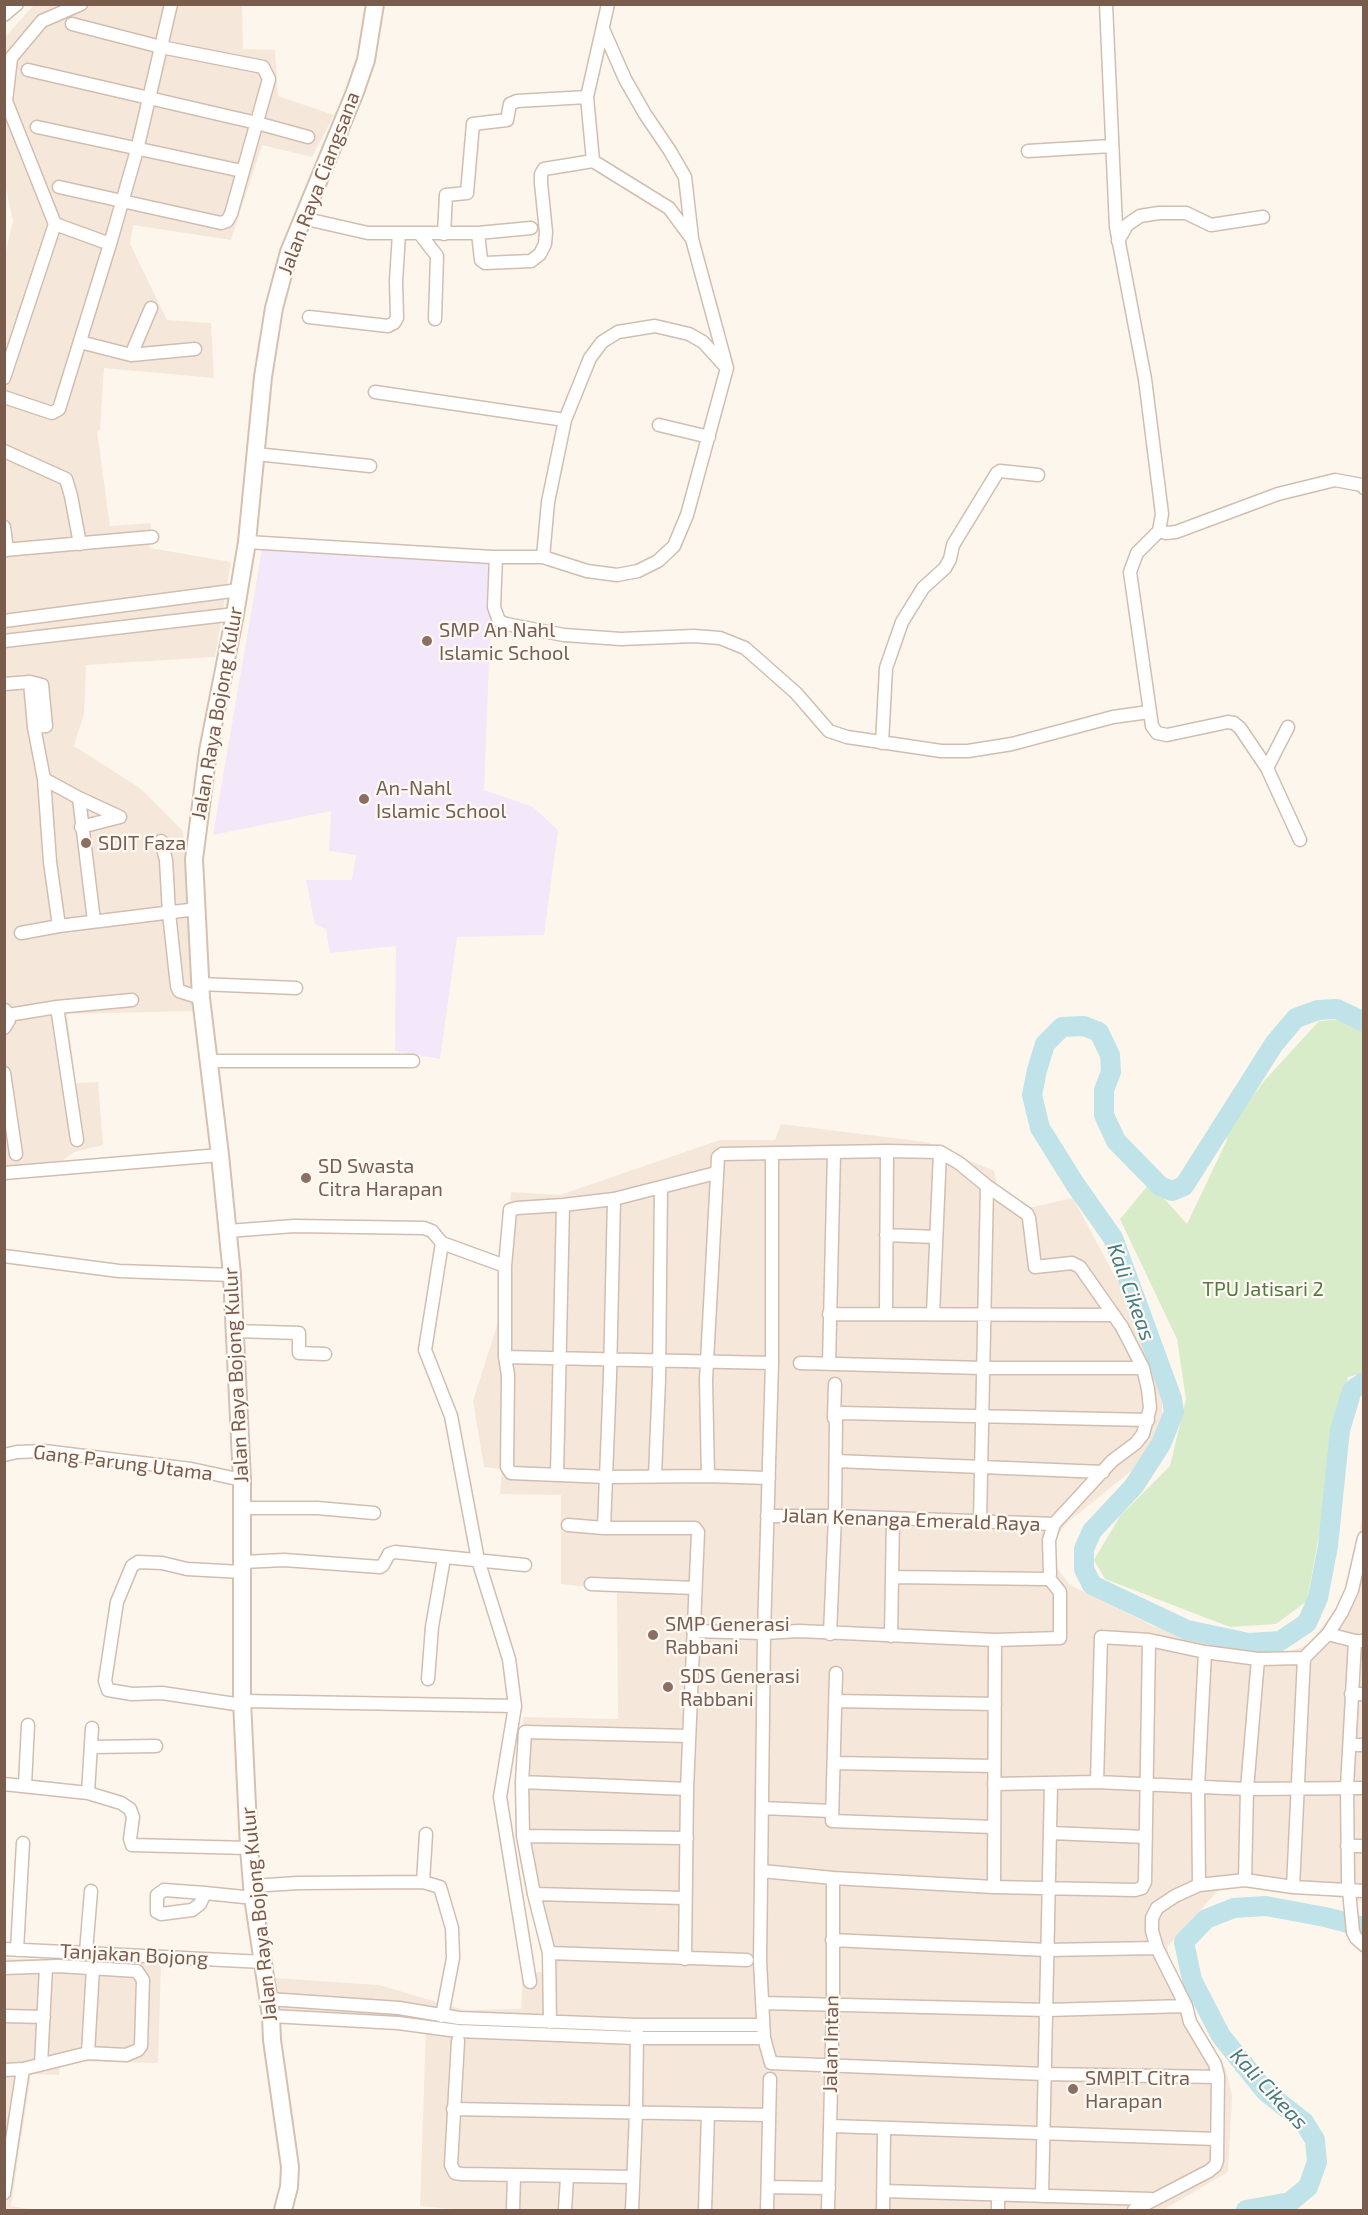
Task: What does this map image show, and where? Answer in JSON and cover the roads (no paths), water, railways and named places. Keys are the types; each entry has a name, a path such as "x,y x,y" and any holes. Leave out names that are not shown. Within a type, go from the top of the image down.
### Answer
{"main road":[{"name":"Jalan Raya Ciangsana","path":"247,542 263,377 274,308 288,252 366,60 375,4"},
{"name":"Jalan Raya Bojong Kulur","path":"247,542 208,751 194,859 201,991 232,1275 243,1508 242,1703 249,1848 290,2167 289,2187 283,2211"}],"street":[{"path":"4,15 17,4"},
{"path":"4,378 55,224 6,101 11,58 42,21 81,4"},
{"path":"4,397 52,412 59,409 123,202 171,4"},
{"path":"593,161 587,97 608,4"},
{"path":"1106,4 1111,146 1118,241 1145,379 1162,514 1159,531 1137,553 1130,572 1152,726 1157,733 1162,735 1227,722 1234,723 1240,728 1267,768 1300,840"},
{"path":"59,188 221,223 227,220 231,214 269,79 263,67 161,47 72,24"},
{"path":"247,542 496,557 543,557 587,571 617,575 638,571 658,561 674,546 687,515 727,368 692,239 685,177 625,79 603,29"},
{"path":"28,70 308,137"},
{"path":"444,234 446,195 467,193 473,124 507,120 510,104 517,101 587,97"},
{"path":"37,127 242,171"},
{"path":"1028,152 1111,146"},
{"path":"478,233 481,260 485,263 531,261 540,254 545,244 541,174 544,169 593,161 669,208 692,239"},
{"path":"1118,241 1127,225 1140,216 1185,213 1211,225 1263,217"},
{"path":"302,218 368,233 478,233 531,228"},
{"path":"55,224 110,244"},
{"path":"309,317 388,326 394,323 397,318 396,281 399,234"},
{"path":"420,234 437,256 435,319"},
{"path":"131,355 151,308"},
{"path":"543,557 548,502 565,420 590,358 602,342 618,332 655,326 690,334 704,342 727,368"},
{"path":"80,342 131,355 195,349"},
{"path":"375,392 565,420"},
{"path":"658,425 709,437"},
{"path":"4,451 66,479 80,544"},
{"path":"256,454 370,466"},
{"path":"882,743 886,668 902,622 923,588 945,568 953,545 997,473 1000,471 1038,475"},
{"path":"1159,531 1176,532 1278,494 1335,480 1362,485 1364,488"},
{"path":"4,527 6,550 152,537"},
{"path":"496,557 494,607 499,621 564,635 621,639 694,636 720,638 746,648 796,693 829,731 847,737 941,751 968,752 1012,744 1113,717 1149,712"},
{"path":"4,621 238,591"},
{"path":"4,641 235,614"},
{"path":"4,684 30,682 42,685 46,726 34,727 44,779 50,862 59,926"},
{"path":"1267,768 1288,728"},
{"path":"44,779 120,817 81,827"},
{"path":"79,798 93,921"},
{"path":"160,841 166,860 169,913 179,991 296,988"},
{"path":"21,933 93,921 197,909"},
{"path":"4,1028 9,1020 6,1012 132,1000"},
{"path":"57,1006 77,1140"},
{"path":"208,1061 413,1061"},
{"path":"4,1074 16,1154"},
{"path":"886,1314 887,1151"},
{"path":"829,1364 834,1152"},
{"path":"933,1314 940,1152"},
{"path":"708,1476 706,1380 717,1160 722,1154 940,1152 959,1163 1027,1214 1035,1267 1072,1263 1076,1265 1122,1327 1143,1368 1149,1398 1148,1420 1143,1434 1136,1443 1112,1461 1054,1524 1049,1540 1050,1575 1046,1579 892,1577"},
{"path":"772,1154 772,1362 764,1633 760,1961 764,2038 771,2063 1044,2074 1218,2077"},
{"path":"4,1173 220,1155"},
{"path":"716,1173 614,1199 510,1210 505,1266 508,1375 507,1469 511,1473 607,1477 769,1478"},
{"path":"980,1521 987,1186"},
{"path":"655,1476 661,1187"},
{"path":"604,1528 614,1199"},
{"path":"557,1474 563,1205"},
{"path":"228,1231 294,1226 424,1228 432,1231 442,1243 505,1266"},
{"path":"886,1235 936,1237"},
{"path":"442,1243 425,1350 451,1416 478,1560 509,1659 514,1706 500,1797 530,1982"},
{"path":"4,1256 119,1271 232,1275"},
{"path":"830,1314 1114,1315"},
{"path":"235,1331 299,1333 299,1353 325,1354"},
{"path":"506,1357 772,1362"},
{"path":"800,1363 983,1368 1143,1368"},
{"path":"830,1634 835,1516 835,1384"},
{"path":"834,1418 842,1413 1148,1420"},
{"name":"Gang Parung Utama","path":"4,1455 24,1451 44,1451 191,1469 242,1480"},
{"path":"836,1461 1102,1472"},
{"path":"243,1508 317,1508 374,1513"},
{"name":"Jalan Kenanga Emerald Raya","path":"767,1516 835,1516 893,1520 1054,1524"},
{"path":"891,1636 893,1520"},
{"path":"568,1525 604,1528 695,1528 698,1532 687,1789 685,1959"},
{"path":"1293,1887 1304,1658 1328,1634 1358,1590 1363,1540"},
{"path":"514,1706 242,1703 162,1693 132,1694 108,1690 105,1681 117,1602 132,1566 138,1562 162,1563 187,1569 242,1567 284,1560 380,1567 384,1565 389,1554 396,1552 525,1565"},
{"path":"428,1678 432,1627 444,1558"},
{"path":"693,1631 764,1633 799,1631 995,1640 1060,1638 1059,1592 1048,1577"},
{"path":"591,1584 695,1588"},
{"path":"1328,1634 1359,1641 1357,1694 1347,1787 1347,1846 1348,1890 1353,1932 1364,1945"},
{"path":"1096,1782 1101,1637 1149,1640 1205,1652 1258,1659 1304,1658"},
{"path":"994,1887 995,1640"},
{"path":"762,1871 832,1878 994,1887 1135,1890 1142,1888 1145,1882 1148,1785 1149,1640"},
{"path":"1199,1884 1198,1787 1205,1652"},
{"path":"1245,1880 1247,1789 1258,1659"},
{"path":"836,1673 831,1819 835,1822 993,1827"},
{"path":"836,1701 995,1704"},
{"path":"25,1785 28,1725"},
{"path":"88,1793 92,1728"},
{"path":"550,2022 549,1953 534,1894 523,1836 522,1782 525,1732 689,1736"},
{"path":"1350,1744 1364,1745"},
{"path":"92,1747 156,1746"},
{"path":"834,1763 994,1766"},
{"path":"522,1782 687,1789"},
{"path":"994,1784 1051,1785 1096,1782 1247,1789 1364,1788"},
{"path":"4,1784 88,1793 121,1803 130,1809 133,1817 130,1839 132,1845 249,1848"},
{"path":"1042,2196 1052,1833 1051,1785"},
{"path":"762,1808 831,1811"},
{"path":"1052,1833 1146,1836"},
{"path":"423,1882 426,1834"},
{"path":"523,1836 687,1838"},
{"path":"11,1949 23,1843"},
{"path":"1347,1846 1364,1846"},
{"name":"Jalan Intan","path":"828,2211 831,2126 832,1878"},
{"path":"1134,2211 1153,2199 1183,2186 1215,2166 1218,2077 1215,2064 1190,2022 1186,2006 1157,1948 1152,1931 1152,1918 1157,1908 1199,1884 1245,1880 1293,1887 1364,1891"},
{"path":"205,1893 253,1891 297,1883 423,1882 440,1887 452,1928 453,1958 442,2016"},
{"path":"86,1952 91,1891"},
{"path":"534,1894 686,1898"},
{"path":"832,1940 1047,1950 1157,1948"},
{"name":"Tanjakan Bojong","path":"11,1949 263,1962"},
{"path":"549,1953 747,1960"},
{"path":"42,2064 46,1967"},
{"path":"4,1968 93,1968 137,1971 143,1980 141,2046 138,2050 126,2055 88,2053 23,2069 4,2070"},
{"path":"88,2053 93,1968"},
{"path":"763,2003 1047,2010 1186,2006"},
{"path":"270,2008 399,2008 459,2018 637,2025 763,2025"},
{"path":"270,2008 398,2023 458,2036 764,2038"},
{"path":"4,2016 44,2017"},
{"path":"459,2018 451,2165 454,2172 567,2177 633,2177"},
{"path":"632,2211 637,2025"},
{"path":"4,2193 10,2122 23,2069"},
{"path":"767,2211 770,2079"},
{"path":"453,2109 769,2115"},
{"path":"705,2211 708,2114"},
{"path":"831,2126 1217,2139"},
{"path":"883,2211 884,2129"},
{"path":"513,2211 514,2175"},
{"path":"565,2211 567,2177"},
{"path":"768,2187 829,2188"},
{"path":"883,2191 1153,2199"},
{"path":"998,2195 998,2211"}],"waterway":[{"name":"Kali Cikeas","path":"1364,1022 1337,1009 1318,1010 1296,1018 1274,1044 1184,1186 1172,1191 1160,1186 1116,1141 1104,1115 1104,1090 1111,1072 1110,1055 1099,1032 1084,1026 1062,1027 1045,1044 1032,1095 1040,1128 1075,1184 1113,1238 1172,1399 1174,1412 1161,1444 1134,1486 1092,1531 1084,1549 1084,1569 1092,1585 1187,1630 1249,1643 1280,1641 1307,1623 1318,1598 1328,1546 1340,1430 1352,1390 1364,1382"},
{"name":"Kali Cikeas","path":"1246,2210 1290,2202 1308,2187 1317,2162 1315,2140 1304,2122 1266,2092 1221,2036 1192,1980 1184,1942 1206,1919 1234,1908 1266,1906 1364,1927"}],"place":[{"name":"SMP An Nahl Islamic School","path":"427,641"},
{"name":"An-Nahl Islamic School","path":"364,799"},
{"name":"SDIT Faza","path":"86,843"},
{"name":"SD Swasta Citra Harapan","path":"306,1178"},
{"name":"SMP Generasi Rabbani","path":"653,1635"},
{"name":"SDS Generasi Rabbani","path":"668,1687"},
{"name":"SMPIT Citra Harapan","path":"1073,2089"}],"park label":[{"name":"TPU Jatisari 2","path":"1263,1289"}]}
